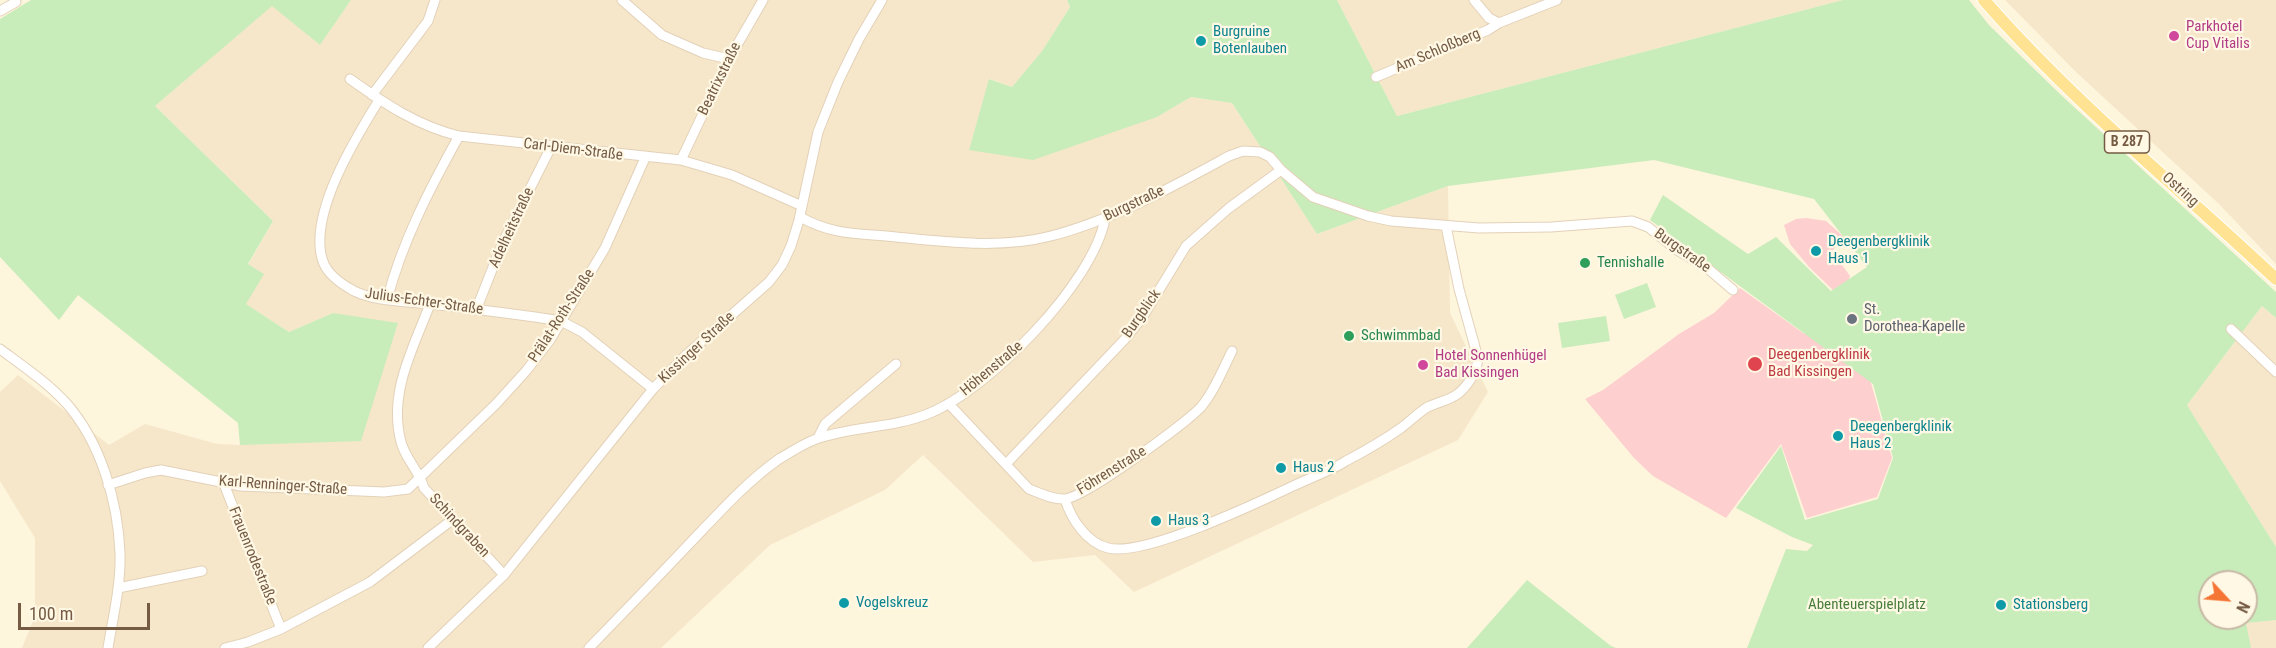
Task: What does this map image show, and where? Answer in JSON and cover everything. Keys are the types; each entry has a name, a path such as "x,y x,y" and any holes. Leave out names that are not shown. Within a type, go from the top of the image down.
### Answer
{"main road":[{"name":"Ostring","path":"1983,0 2016,37 2080,99 2276,279"}],"street":[{"name":"Julius-Echter-Straße","path":"435,0 428,21 376,97 335,180 327,203 319,242 324,264 335,279 354,291 387,300 561,321 582,332 653,389"},
{"path":"622,0 662,35 703,53 729,59"},
{"name":"Beatrixstraße","path":"681,160 729,59 763,0"},
{"name":"Kissinger Straße","path":"428,648 504,575 653,389 685,356 769,282 782,265 800,217 818,132 859,39 882,0"},
{"name":"Am Schloßberg","path":"1474,0 1489,18 1498,23"},
{"name":"Am Schloßberg","path":"1376,77 1488,30 1498,23 1557,0"},
{"path":"0,10 16,2"},
{"name":"Carl-Diem-Straße","path":"350,79 418,122 440,131 459,136 645,158 681,160 732,175 802,206"},
{"path":"387,300 408,238 459,136"},
{"name":"Adelheitstraße","path":"476,310 503,242 551,147"},
{"name":"Burgstraße","path":"800,217 817,226 843,233 971,243 1049,237 1105,219 1243,151 1260,152 1270,157 1281,170 1313,197 1357,212 1391,220 1479,228 1551,227 1632,221 1648,227 1677,250 1706,267 1733,290"},
{"name":"Prälat-Roth-Straße","path":"420,477 526,371 561,321 605,248 645,158"},
{"name":"Burgblick","path":"1006,464 1142,318 1186,246 1229,208 1281,170"},
{"name":"Höhenstraße","path":"589,648 756,476 781,458 818,438 929,414 949,404 995,370 1047,319 1066,294 1099,242 1105,219"},
{"path":"1065,499 1068,509 1093,542 1110,549 1126,549 1156,542 1214,521 1344,463 1399,429 1427,408 1451,399 1461,392 1477,369 1478,358 1460,295 1446,226"},
{"name":"Schindgraben","path":"430,304 401,381 397,401 397,422 402,445 420,477 423,488 504,575"},
{"path":"2231,329 2276,372"},
{"path":"0,349 66,403 81,421 95,448 108,485 116,518 120,553 118,588 108,648"},
{"name":"Föhrenstraße","path":"949,404 1029,489 1047,496 1065,499 1092,486 1150,448 1201,407 1232,351"},
{"name":"Höhenstraße","path":"818,438 825,424 896,364"},
{"name":"Karl-Renninger-Straße","path":"108,485 160,470 224,484 384,492 408,489 420,477"},
{"name":"Frauenrodestraße","path":"224,484 281,629"},
{"path":"225,648 281,629 370,582 452,520"},
{"path":"118,588 202,571"}],"shaded area":[{"path":"351,0 1067,0 1070,7 1042,51 1012,87 990,79 969,150 1157,117 1191,97 1232,103 1317,234 1448,186 1450,313 1488,392 1458,440 1134,592 1095,555 1033,562 923,455 885,490 770,545 661,648 22,648 35,616 35,538 0,481 0,392 18,375 109,445 145,424 217,444 240,445 333,313 289,332 246,304 248,265 273,221 155,106 272,5 320,45"},
{"path":"1337,0 1843,0 1397,116"},
{"path":"2005,0 2276,0 2276,264 2219,204 2076,72"},
{"name":"Deegenbergklinik Bad Kissingen","path":"1796,219 1826,221 1844,237 1832,251 1850,276 1845,290 1892,458 1877,497 1807,518 1781,444 1726,518 1653,476 1634,458 1585,399 1603,390 1679,334 1714,313 1740,288 1803,333 1810,334 1834,291 1809,267 1790,244 1784,225"},
{"path":"2262,306 2276,318 2276,547 2187,405"},
{"path":"2276,620 2276,648 2251,648 2247,630 2258,630 2258,622"}],"green space":[{"path":"31,0 351,0 320,45 272,6 155,106 273,221 248,264 264,274 246,304 289,332 333,313 398,323 361,441 240,445 238,423 78,295 59,320 0,257 0,19"},
{"name":"Abenteuerspielplatz","path":"1067,0 1337,0 1397,116 1843,0 1969,0 1989,25 2061,95 2276,292 2276,318 2262,306 2187,405 2276,547 2276,620 2258,622 2258,570 2198,570 2198,630 2247,630 2251,648 1747,648 1786,549 1807,551 1813,545 1792,537 1736,508 1781,446 1805,520 1878,499 1893,458 1873,384 1650,220 1663,195 1748,254 1776,237 1831,291 1867,267 1814,199 1654,160 1448,186 1317,234 1232,103 1191,97 1157,117 1033,160 969,150 989,79 1012,87 1042,51 1070,7"},
{"path":"1647,283 1656,307 1624,319 1615,295"},
{"path":"1606,316 1610,341 1562,348 1558,323"},
{"path":"1527,580 1611,646 1616,648 1467,648"}],"place":[{"name":"Parkhotel Cup Vitalis","path":"2174,36"},
{"name":"Burgruine Botenlauben","path":"1201,41"},
{"name":"Deegenbergklinik Haus 1","path":"1816,251"},
{"name":"Tennishalle","path":"1585,263"},
{"name":"St. Dorothea-Kapelle","path":"1852,319"},
{"name":"Schwimmbad","path":"1349,336"},
{"name":"Deegenbergklinik Bad Kissingen","path":"1755,364"},
{"name":"Hotel Sonnenhügel Bad Kissingen","path":"1423,365"},
{"name":"Deegenbergklinik Haus 2","path":"1838,436"},
{"name":"Haus 2","path":"1281,468"},
{"name":"Haus 3","path":"1156,521"},
{"name":"Vogelskreuz","path":"844,603"},
{"name":"Stationsberg","path":"2001,605"}]}
